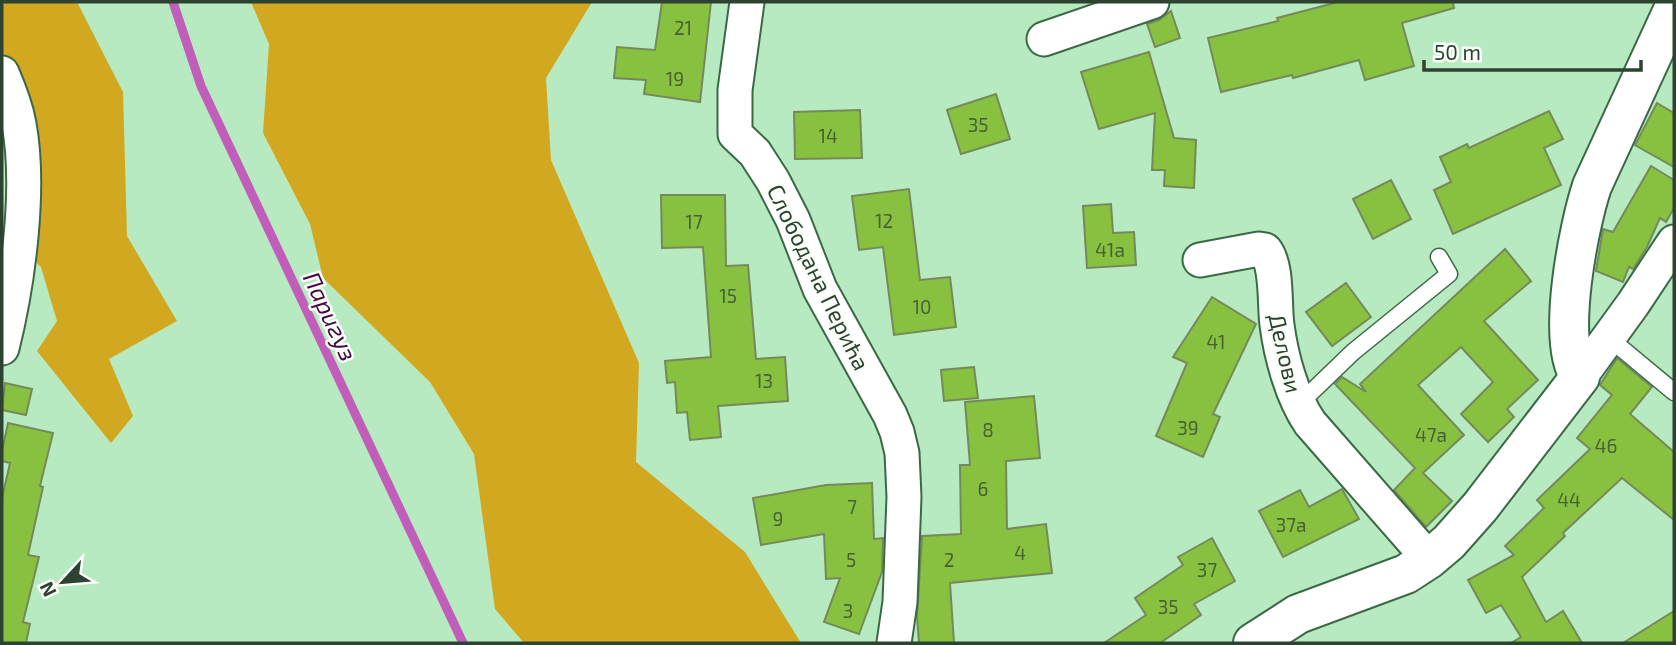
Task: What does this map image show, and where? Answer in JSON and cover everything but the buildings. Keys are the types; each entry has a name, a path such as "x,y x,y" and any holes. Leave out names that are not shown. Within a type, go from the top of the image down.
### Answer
{"street":[{"name":"Слободана Перића","path":"747,2 735,90 735,134 755,153 784,202 820,289 890,415 902,453 904,497 901,576 894,643"},
{"path":"1044,38 1152,2"},
{"path":"1580,377 1572,362 1569,331 1585,206 1674,8"},
{"path":"2,73 19,123 24,179 12,296 2,348"},
{"path":"1253,643 1298,614 1406,574 1448,542 1480,507 1580,377 1674,242"},
{"name":"Делови","path":"1200,260 1259,249 1265,250 1269,255 1277,326 1298,405 1310,423 1429,559"}],"lane":[{"path":"1298,405 1353,352 1449,274 1438,257"},
{"path":"1609,338 1674,392"}],"shaded area":[{"path":"2,2 77,2 123,92 127,236 177,321 109,359 133,416 111,443 37,351 57,321 41,267 19,245 2,73"},
{"path":"251,2 592,2 546,78 551,160 639,363 636,462 745,552 801,643 524,643 495,609 474,454 430,382 323,278 310,224 263,133 269,44"}],"waterway":[{"name":"Паригуз","path":"173,2 201,86 463,643"}]}
